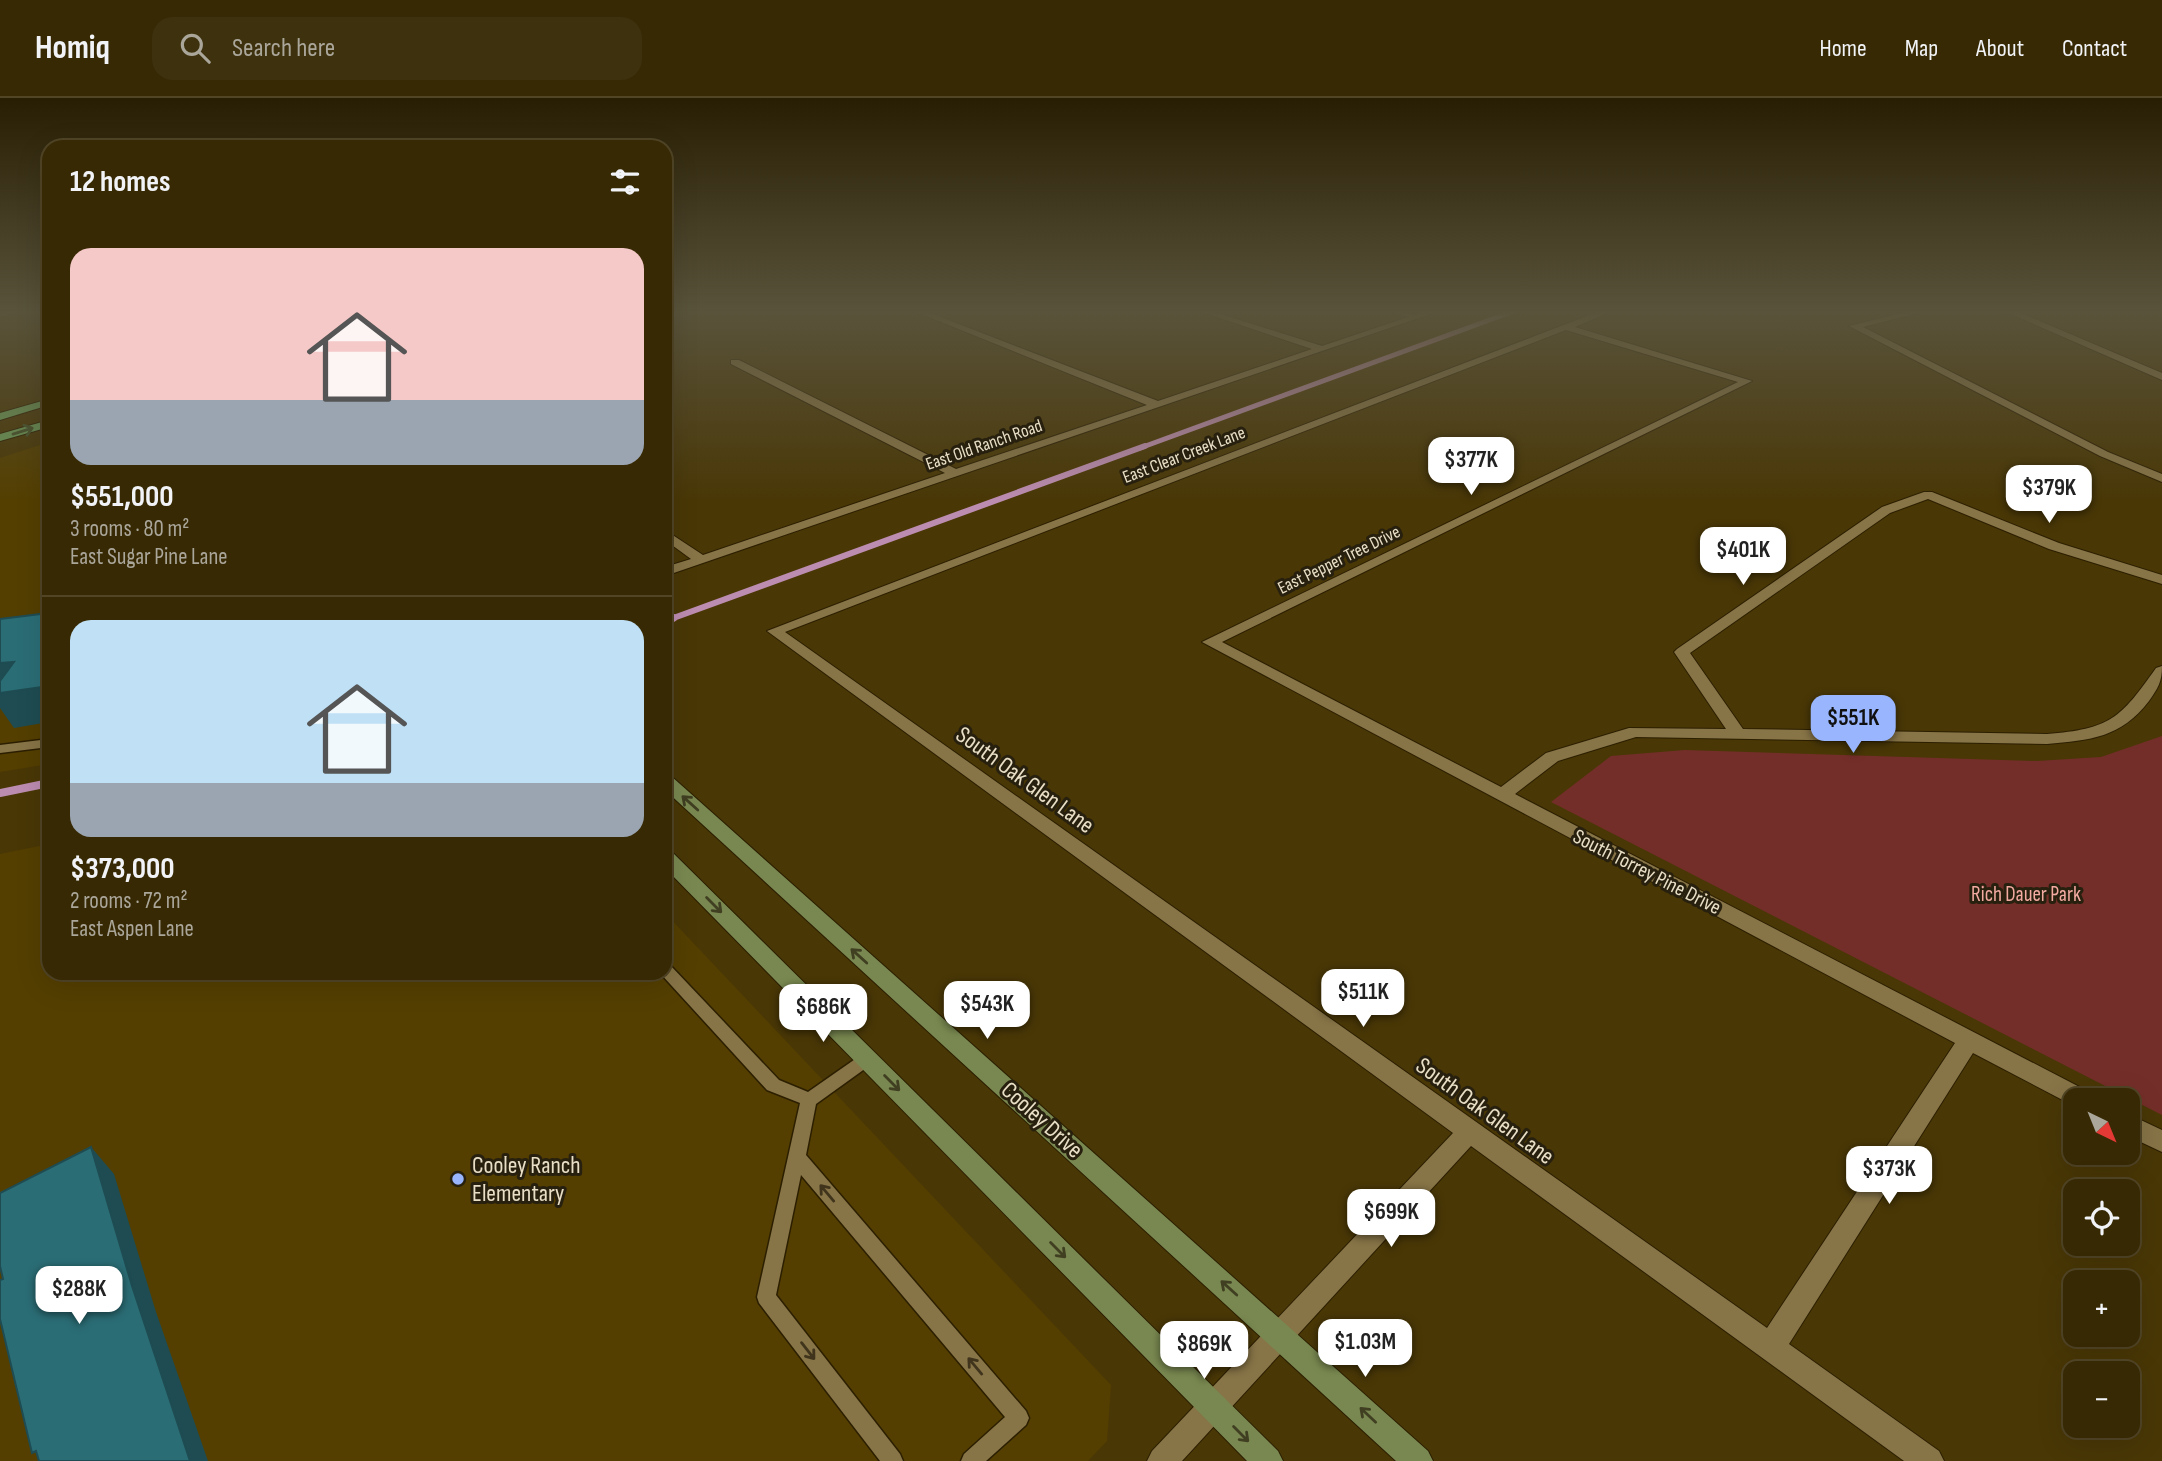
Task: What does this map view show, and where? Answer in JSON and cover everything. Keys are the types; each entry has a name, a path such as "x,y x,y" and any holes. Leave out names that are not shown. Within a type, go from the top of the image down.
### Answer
{"main road":[{"path":"0,417 42,404"},
{"path":"0,438 42,425"}],"street":[{"path":"760,375 956,474"},
{"path":"1080,375 1158,405"},
{"name":"East Old Ranch Road","path":"672,570 1247,375"},
{"name":"East Clear Creek Lane","path":"774,631 1442,375"},
{"name":"East Pepper Tree Drive","path":"1210,642 1747,381 1726,375"},
{"path":"1949,375 2104,454 2162,478"},
{"path":"1736,731 1682,653 1886,510 1928,495 2054,545 2162,580"},
{"path":"672,539 702,560"},
{"name":"South Oak Glen Lane","path":"774,631 1929,1461"},
{"name":"South Torrey Pine Drive","path":"1210,642 2063,1089"},
{"path":"1501,796 1552,757 1607,738 1635,732 1736,731 1854,736 2047,738 2090,736 2115,728 2130,716 2162,671"},
{"name":"Cooley Drive","path":"672,786 1418,1461"},
{"path":"672,869 867,1059 1268,1461"},
{"path":"1770,1349 1970,1039"},
{"path":"2140,1130 2162,1142"},
{"path":"1162,1461 1469,1132"}],"lane":[{"path":"0,749 42,744"},
{"path":"672,977 773,1085 809,1100"},
{"path":"867,1059 809,1100 766,1297 893,1461"},
{"path":"797,1157 1019,1418 971,1461"}],"shaded area":[{"path":"42,444 42,765 0,772 0,458"},
{"name":"Cooley Ranch Elementary","path":"42,845 42,980 672,980 672,920 1111,1385 1107,1441 1088,1461 0,1461 0,854"}],"green space":[{"name":"Rich Dauer Park","path":"2162,736 2162,1115 2140,1104 2140,1088 2109,1088 1551,802 1611,756 1685,750 2037,761 2101,757"}],"building":[{"path":"42,614 42,687 0,693 0,681 14,662 0,663 0,619"},
{"path":"91,1147 132,1286 190,1461 39,1461 36,1451 32,1453 0,1319 0,1280 3,1279 0,1266 0,1193"}],"waterway":[{"path":"1140,448 1340,375"},
{"path":"672,619 1145,446"},
{"path":"0,793 42,784"}],"place":[{"name":"Cooley Ranch Elementary","path":"458,1179"}]}
